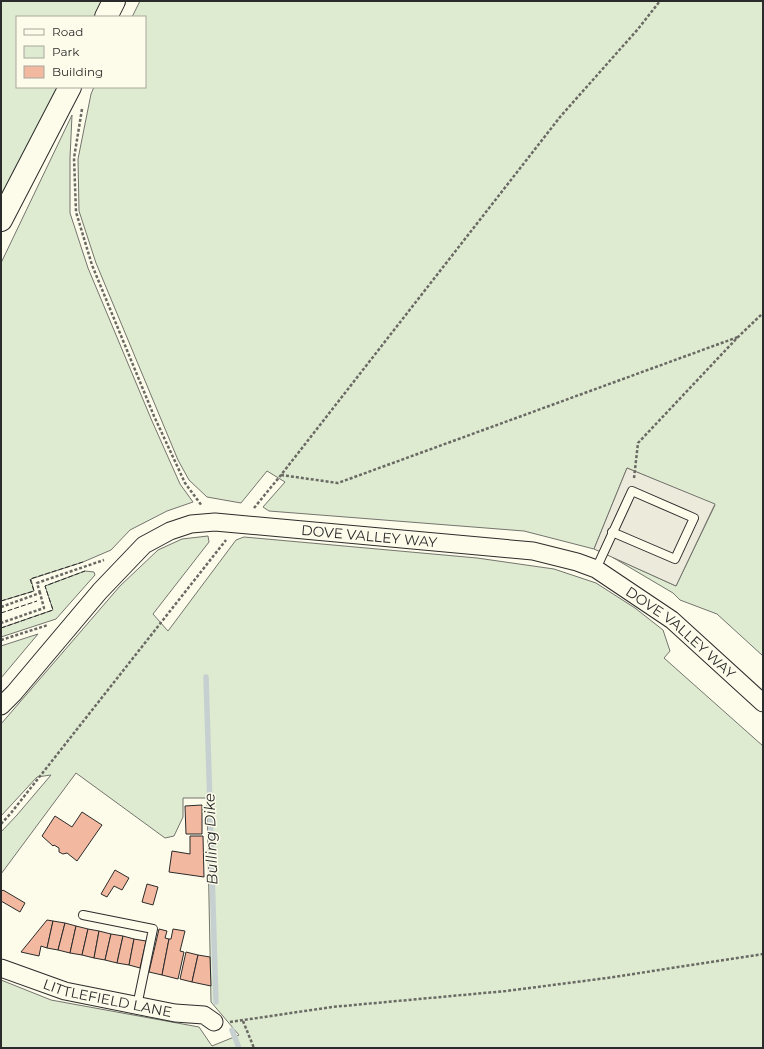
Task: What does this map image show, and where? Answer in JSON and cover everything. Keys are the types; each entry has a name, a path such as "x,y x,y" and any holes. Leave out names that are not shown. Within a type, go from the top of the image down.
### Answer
{"main road":[{"path":"106,16 114,1"},
{"path":"1,220 77,95"}],"street":[{"name":"DOVE VALLEY WAY","path":"1,706 14,693 105,586 144,545 170,531 192,524 215,522 533,551 577,562 596,569 672,620 763,703"},
{"name":"LITTLEFIELD LANE","path":"1,968 65,991 175,1013 204,1015 214,1022"}],"lane":[{"path":"596,569 612,532 632,491 694,518 675,560 612,532"},
{"path":"83,915 153,929 137,1006"}],"path":[{"path":"660,1 638,29 560,117 281,475 338,483 738,337"},
{"path":"77,95 74,158 76,212 92,265 154,416 185,483 215,522"},
{"path":"632,491 638,443 738,337 763,313"},
{"path":"1,824 225,540"},
{"path":"1,623 44,608 37,583 106,559"},
{"path":"1,607 40,593"},
{"path":"214,1022 243,1021 332,1007 506,991 607,978 763,954"},
{"path":"243,1021 254,1048"}],"green space":[{"path":"1,1 104,1 96,16 16,16 16,88 59,88 1,201"},
{"path":"140,1 763,1 763,656 717,614 680,600 673,593 612,557 676,586 715,505 627,468 594,549 524,531 269,511 263,507 285,482 267,471 241,503 207,497 189,480 178,460 96,263 79,211 78,159 91,94 94,88 146,88 146,16 132,16"},
{"path":"72,115 70,213 88,268 152,421 180,484 193,502 167,511 130,530 111,550 83,562 31,579 34,591 1,601 1,263"},
{"path":"208,536 209,542 153,614 168,631 236,540 244,537 477,558 554,569 596,583 635,608 663,630 670,651 664,658 763,746 763,1048 1,1048 1,980 51,1000 199,1027 212,1046 239,1035 211,1002 207,798 183,798 183,817 174,836 165,838 76,773 1,874 1,832 51,775 37,777 1,816 1,724 120,586 158,550 182,539"},
{"path":"85,571 94,572 95,575 56,619 1,637 1,628 53,610 45,586"},
{"path":"38,634 1,678 1,646"}],"shaded area":[{"path":"627,468 715,504 676,586 594,549"}],"building":[{"path":"202,805 202,834 186,834 185,806"},
{"path":"82,812 102,825 77,861 67,853 63,854 59,852 59,848 54,845 53,846 42,836 55,816 72,827"},
{"path":"190,836 203,836 204,877 169,872 172,851 190,854"},
{"path":"115,870 129,878 122,890 114,886 107,897 101,894"},
{"path":"147,884 158,887 153,905 142,902"},
{"path":"3,890 25,903 20,912 1,901 1,892"},
{"path":"47,920 53,921 47,948 41,946 39,956 21,952"},
{"path":"53,921 65,923 58,950 47,948"},
{"path":"65,923 76,926 70,953 58,950"},
{"path":"76,926 88,929 82,955 70,953"},
{"path":"88,929 99,931 94,958 82,955"},
{"path":"159,929 167,931 165,938 169,939 162,975 149,972"},
{"path":"173,929 185,931 180,951 184,952 178,979 162,975 169,939 171,939"},
{"path":"99,931 111,934 105,960 94,958"},
{"path":"111,934 123,936 117,963 105,960"},
{"path":"123,936 134,939 129,965 117,963"},
{"path":"134,939 146,941 140,968 129,965"},
{"path":"186,952 198,955 192,982 180,979"},
{"path":"198,955 210,957 211,986 192,982"}],"waterway":[{"name":"Bulling Dike","path":"206,677 216,1002"},
{"name":"Bulling Dike","path":"232,1030 239,1048"}],"fence":[{"path":"1,601 34,591 30,579 83,562"},
{"path":"1,628 53,610 45,586 85,571"},
{"path":"1,613 37,601"}]}
